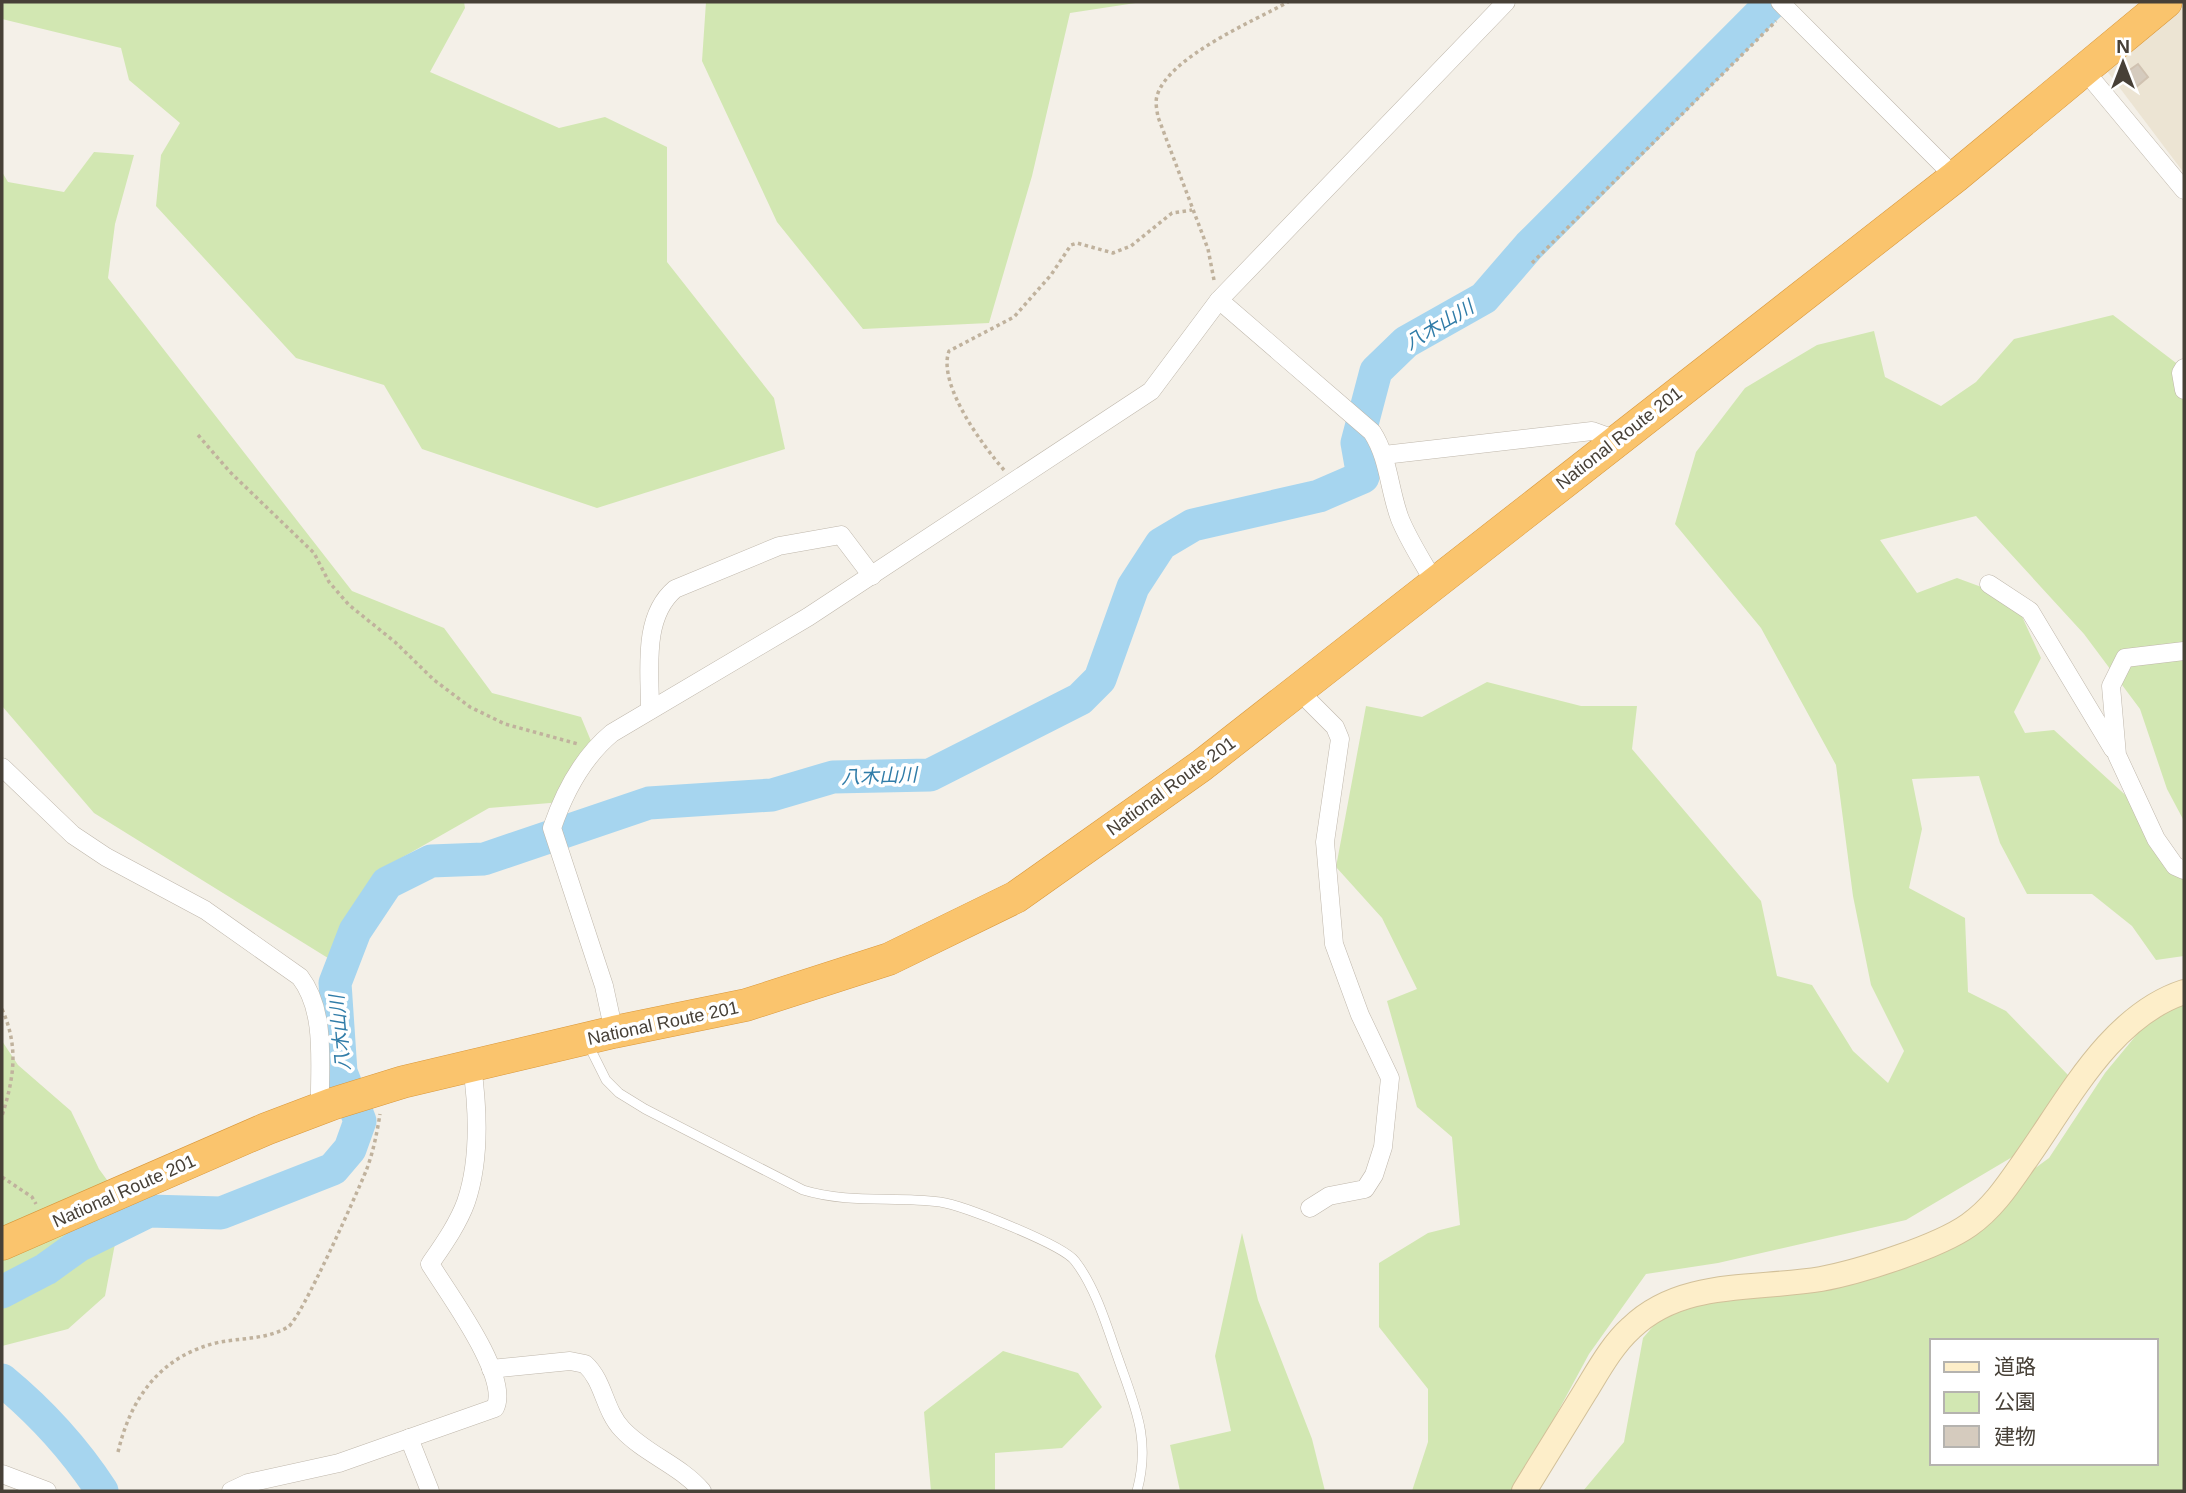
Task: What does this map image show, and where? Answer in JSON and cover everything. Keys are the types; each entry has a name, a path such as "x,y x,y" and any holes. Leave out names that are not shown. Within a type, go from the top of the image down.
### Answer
{"highway":[{"name":"National Route 201","path":"2,1244 326,1106 472,1066 746,1005 889,959 1016,897 1201,766 1955,177 2165,2"}],"street":[{"path":"600,1036 604,986 554,836 561,803 593,748 650,710 872,576 1151,391 1219,300 1506,2"},
{"path":"1783,5 1955,177"},
{"path":"2085,71 2184,190"},
{"path":"1219,300 1372,432 1384,455 1387,481 1401,521 1434,582"},
{"path":"2184,368 2181,373 2184,390"},
{"path":"1384,455 1592,431 1617,440"},
{"path":"650,710 653,622 661,601 675,589 779,546 841,535 872,576"},
{"path":"1989,584 2030,611 2117,755 2156,839 2175,866 2184,870"},
{"path":"2117,755 2111,686 2117,670 2125,658 2184,651"},
{"path":"1298,690 1335,727 1339,739 1325,842 1334,944 1360,1016 1390,1078 1383,1147 1374,1175 1365,1189 1329,1196 1310,1208"},
{"path":"2,767 73,835 106,857 205,910 300,976 310,990 318,1024 326,1106"},
{"path":"1524,1491 1602,1365 1629,1328 1657,1307 1692,1293 1821,1279 1940,1242 1969,1224 1995,1202 2108,1045 2149,1010 2168,997 2184,992"},
{"path":"231,1491 248,1483 340,1463 495,1408 498,1395 485,1354 430,1264 466,1202 472,1175 477,1102 472,1066"},
{"path":"491,1369 570,1361 585,1364 598,1380 619,1426 633,1440 694,1481 702,1491"},
{"path":"410,1438 430,1491"},
{"path":"2,1474 47,1491"}],"lane":[{"path":"600,1036 606,1080 619,1093 803,1190 831,1199 940,1202 1029,1235 1073,1258 1085,1276 1106,1326 1135,1409 1145,1449 1137,1491"}],"path":[{"path":"1219,300 1208,248 1158,117 1156,97 1163,84 1183,62 1288,2"},
{"path":"1532,262 1783,5"},
{"path":"1014,483 984,447 955,393 947,357 949,351 1014,317 1051,275 1071,245 1077,243 1113,253 1131,246 1172,213 1192,210"},
{"path":"198,435 230,472 314,553 330,582 349,605 395,642 434,680 470,707 505,724 593,748"},
{"path":"2,1009 10,1028 15,1057 13,1078 2,1116"},
{"path":"118,1452 125,1422 137,1398 171,1364 218,1343 268,1335 294,1323 367,1170 377,1134 374,1091"},
{"path":"2,1177 32,1197 47,1224"}],"shaded area":[{"path":"2184,5 2184,173 2107,71"}],"green space":[{"path":"2,2 464,2 465,8 430,72 559,128 605,117 667,147 667,262 774,398 785,449 597,508 422,449 384,385 296,358 156,206 161,155 180,123 129,80 121,48 2,19"},
{"path":"706,2 1142,2 1070,13 1032,176 989,323 863,329 777,222 702,61"},
{"path":"94,152 134,155 115,224 108,278 352,591 444,628 492,693 581,717 591,741 562,802 489,808 382,869 336,963 94,813 2,706 2,172 8,182 64,192"},
{"path":"2113,315 2184,369 2184,821 2167,789 2140,709 2084,634 1976,516 1880,540 1917,593 1957,578 2014,599 2041,658 2014,712 2025,733 2054,730 2143,811 2181,861 2184,861 2184,956 2156,960 2132,926 2092,894 2027,894 2000,843 1979,776 1912,779 1922,829 1909,888 1965,918 1968,992 2006,1011 2068,1075 2019,1153 1906,1220 1718,1263 1646,1274 1589,1354 1515,1491 1412,1491 1428,1442 1428,1389 1379,1327 1379,1263 1428,1233 1460,1225 1452,1137 1417,1107 1387,1001 1417,989 1382,918 1336,867 1366,706 1422,717 1487,682 1581,706 1637,706 1632,749 1761,901 1777,976 1812,985 1853,1051 1888,1083 1904,1051 1871,985 1853,896 1836,765 1761,628 1675,524 1696,452 1745,388 1817,345 1874,331 1885,377 1941,406 1976,382 2014,339"},
{"path":"2184,993 2184,1491 1583,1491 1624,1442 1643,1338 1680,1295 1912,1258 2049,1158 2105,1073 2167,998"},
{"path":"2,1041 18,1065 71,1111 99,1169 123,1202 105,1296 68,1329 2,1346"},
{"path":"1242,1233 1258,1300 1312,1439 1325,1491 1180,1491 1170,1445 1231,1431 1215,1356"},
{"path":"1003,1351 1078,1373 1102,1407 1062,1448 995,1453 995,1491 931,1491 924,1412"}],"building":[{"path":"2138,64 2148,77 2135,88 2124,74"}],"waterway":[{"name":"八木山川","path":"2,1292 46,1269 78,1246 149,1211 221,1213 333,1169 350,1149 360,1121 341,1072 335,983 355,931 387,883 431,861 484,859 649,803 772,795 833,777 930,775 1080,699 1100,679 1133,587 1161,544 1193,525 1319,496 1363,477 1357,443 1376,371 1406,342 1484,298 1529,246 1772,2"},
{"name":"八木山川","path":"2,1380 31,1405 56,1432 102,1491"}]}
